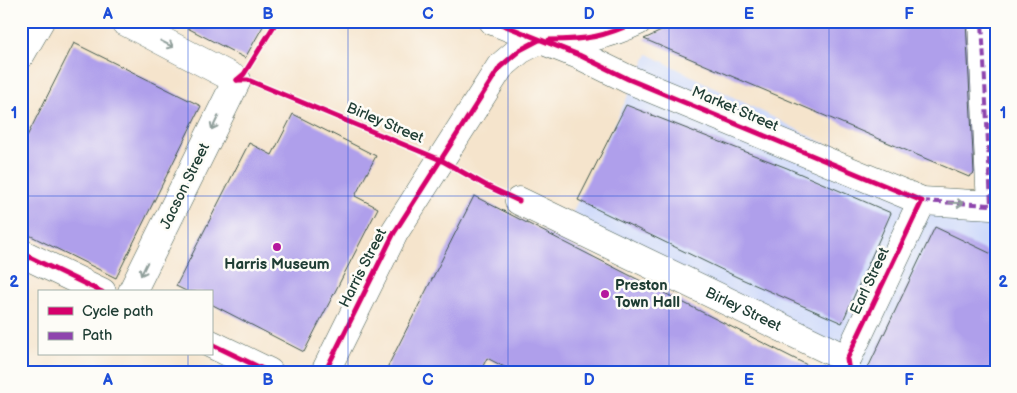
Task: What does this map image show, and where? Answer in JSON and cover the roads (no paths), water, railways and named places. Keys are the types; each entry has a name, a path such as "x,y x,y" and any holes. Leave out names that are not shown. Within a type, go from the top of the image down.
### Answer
{"street":[{"path":"21,54 40,21"},
{"name":"Jacson Street","path":"124,21 237,80 133,290"},
{"name":"Market Street","path":"493,21 922,201 991,205 982,21"},
{"path":"539,40 583,40 616,32 638,21"},
{"name":"Harris Street","path":"325,372 394,233 500,68 520,50 539,40"},
{"name":"Birley Street","path":"519,201 844,366"},
{"name":"Earl Street","path":"844,366 922,201"},
{"path":"21,253 98,290"},
{"path":"220,356 269,372"}],"place":[{"name":"Harris Museum","path":"277,247"},
{"name":"Preston Town Hall","path":"605,294"}]}
